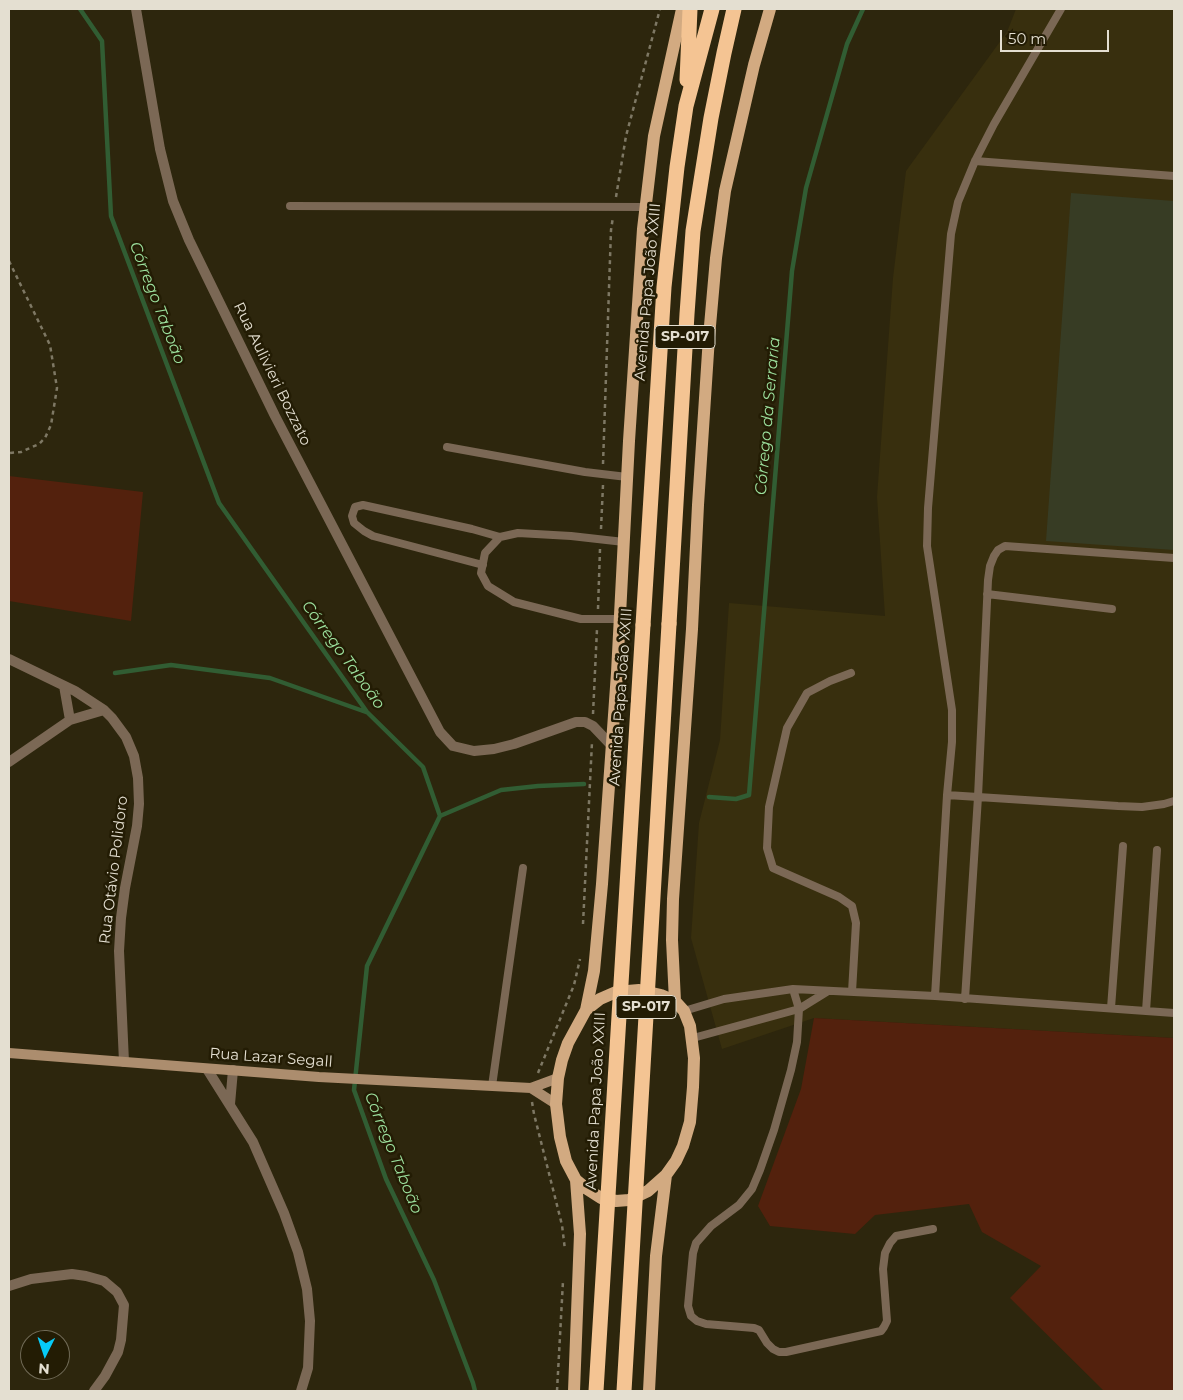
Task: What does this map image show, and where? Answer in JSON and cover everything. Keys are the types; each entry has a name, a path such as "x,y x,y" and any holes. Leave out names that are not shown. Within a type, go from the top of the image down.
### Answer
{"highway":[{"path":"686,106 690,9"},
{"name":"Avenida Papa João XXIII","path":"596,1391 664,287 677,166 686,106 712,9"},
{"name":"SP-017","path":"624,1391 693,231 724,53 734,9"},
{"path":"724,53 740,9"}],"main road":[{"name":"Avenida Papa João XXIII","path":"586,1010 597,948 612,746 642,239 654,136 682,9"},
{"path":"675,1001 672,940 673,899 712,302 725,191 754,65 770,9"},
{"path":"639,990 661,995 675,1001 684,1011 693,1038 690,1122 683,1146 676,1161 666,1175 648,1191 629,1200 616,1201 602,1198 576,1180 566,1161 560,1137 556,1104 558,1078 568,1042 586,1010 600,998 616,992 639,990"},
{"path":"649,1391 656,1256 666,1175"},
{"name":"Avenida Papa João XXIII","path":"574,1391 580,1234 576,1180"}],"street":[{"name":"Rua Aulivieri Bozzato","path":"136,9 160,150 174,202 188,240 275,416 440,732 454,746 474,751 514,744 576,722 585,722 593,726"},
{"name":"Rua Otávio Polidoro","path":"9,659 85,697 104,710 126,737 134,756 138,778 139,804 137,826 125,888 119,951 124,1062"},
{"path":"64,686 70,720"},
{"path":"9,762 70,720 104,710"},
{"path":"593,726 612,746"},
{"name":"Rua Lazar Segall","path":"9,1052 207,1069 531,1088 558,1078"},
{"path":"207,1069 253,1142 284,1213 298,1252 307,1290 310,1322 308,1368 301,1391"},
{"path":"230,1104 233,1070"},
{"name":"Rua Lazar Segall","path":"531,1088 556,1104"},
{"path":"9,1286 31,1279 72,1274 104,1281 117,1292 124,1305 121,1340 118,1352 105,1376 94,1391"}],"lane":[{"path":"936,996 947,796 952,742 952,710 927,546 928,508 951,234 958,202 975,161 994,124 1061,9"},
{"path":"975,161 1174,176"},
{"path":"290,206 646,207"},
{"path":"447,447 585,472 627,477"},
{"path":"483,565 373,536 354,523 352,516 356,506 363,505 500,537 518,533 624,542"},
{"path":"500,537 485,553 481,573 488,586 514,602 581,618 620,619"},
{"path":"966,998 978,797 987,594 990,566 994,556 998,550 1005,546 1174,558"},
{"path":"987,594 1112,609"},
{"path":"852,673 807,693 787,728 769,807 767,848 773,868 839,897 852,906 856,923 852,992"},
{"path":"947,796 1142,807 1174,801"},
{"path":"1111,1008 1123,846"},
{"path":"1146,1011 1157,850"},
{"path":"492,1086 523,868"},
{"path":"684,1011 724,999 793,989 936,996 1174,1013"},
{"path":"793,989 798,1008 797,1042 774,1130 752,1189 739,1205 711,1226 696,1243 693,1253 688,1306 691,1316 697,1321 706,1324 759,1330 767,1343 779,1352 880,1331 887,1321 883,1269 890,1243 896,1236 933,1229"},
{"path":"693,1038 798,1008 828,991"}],"path":[{"path":"583,929 593,726 611,230 626,136 660,9"},
{"path":"9,261 50,345 57,388 52,425 45,438 39,444 21,452 9,453"},
{"path":"565,1252 562,1225 534,1114 531,1088 574,985 581,953"},
{"path":"557,1391 563,1282"}],"shaded area":[{"path":"1016,9 1174,9 1174,1038 814,1018 722,1049 691,938 699,823 720,740 729,603 885,616 877,497 893,278 906,171 1007,32"},
{"path":"9,476 143,492 131,621 9,601"},
{"path":"814,1018 1174,1038 1174,1391 1104,1391 1010,1298 1041,1266 982,1232 969,1204 875,1215 855,1234 770,1226 758,1206 801,1089"}],"building":[{"path":"1071,193 1174,201 1174,550 1046,541"}],"waterway":[{"name":"Córrego Taboão","path":"80,9 102,41 111,216 219,503 367,712 423,767 440,816 367,966 354,1090 386,1179 434,1280 475,1391"},
{"name":"Córrego da Serraria","path":"709,797 736,799 749,795 792,271 806,188 847,44 863,9"},
{"path":"115,673 171,665 270,678 366,712"},
{"name":"Córrego da Serraria","path":"440,816 501,790 584,784"}]}
